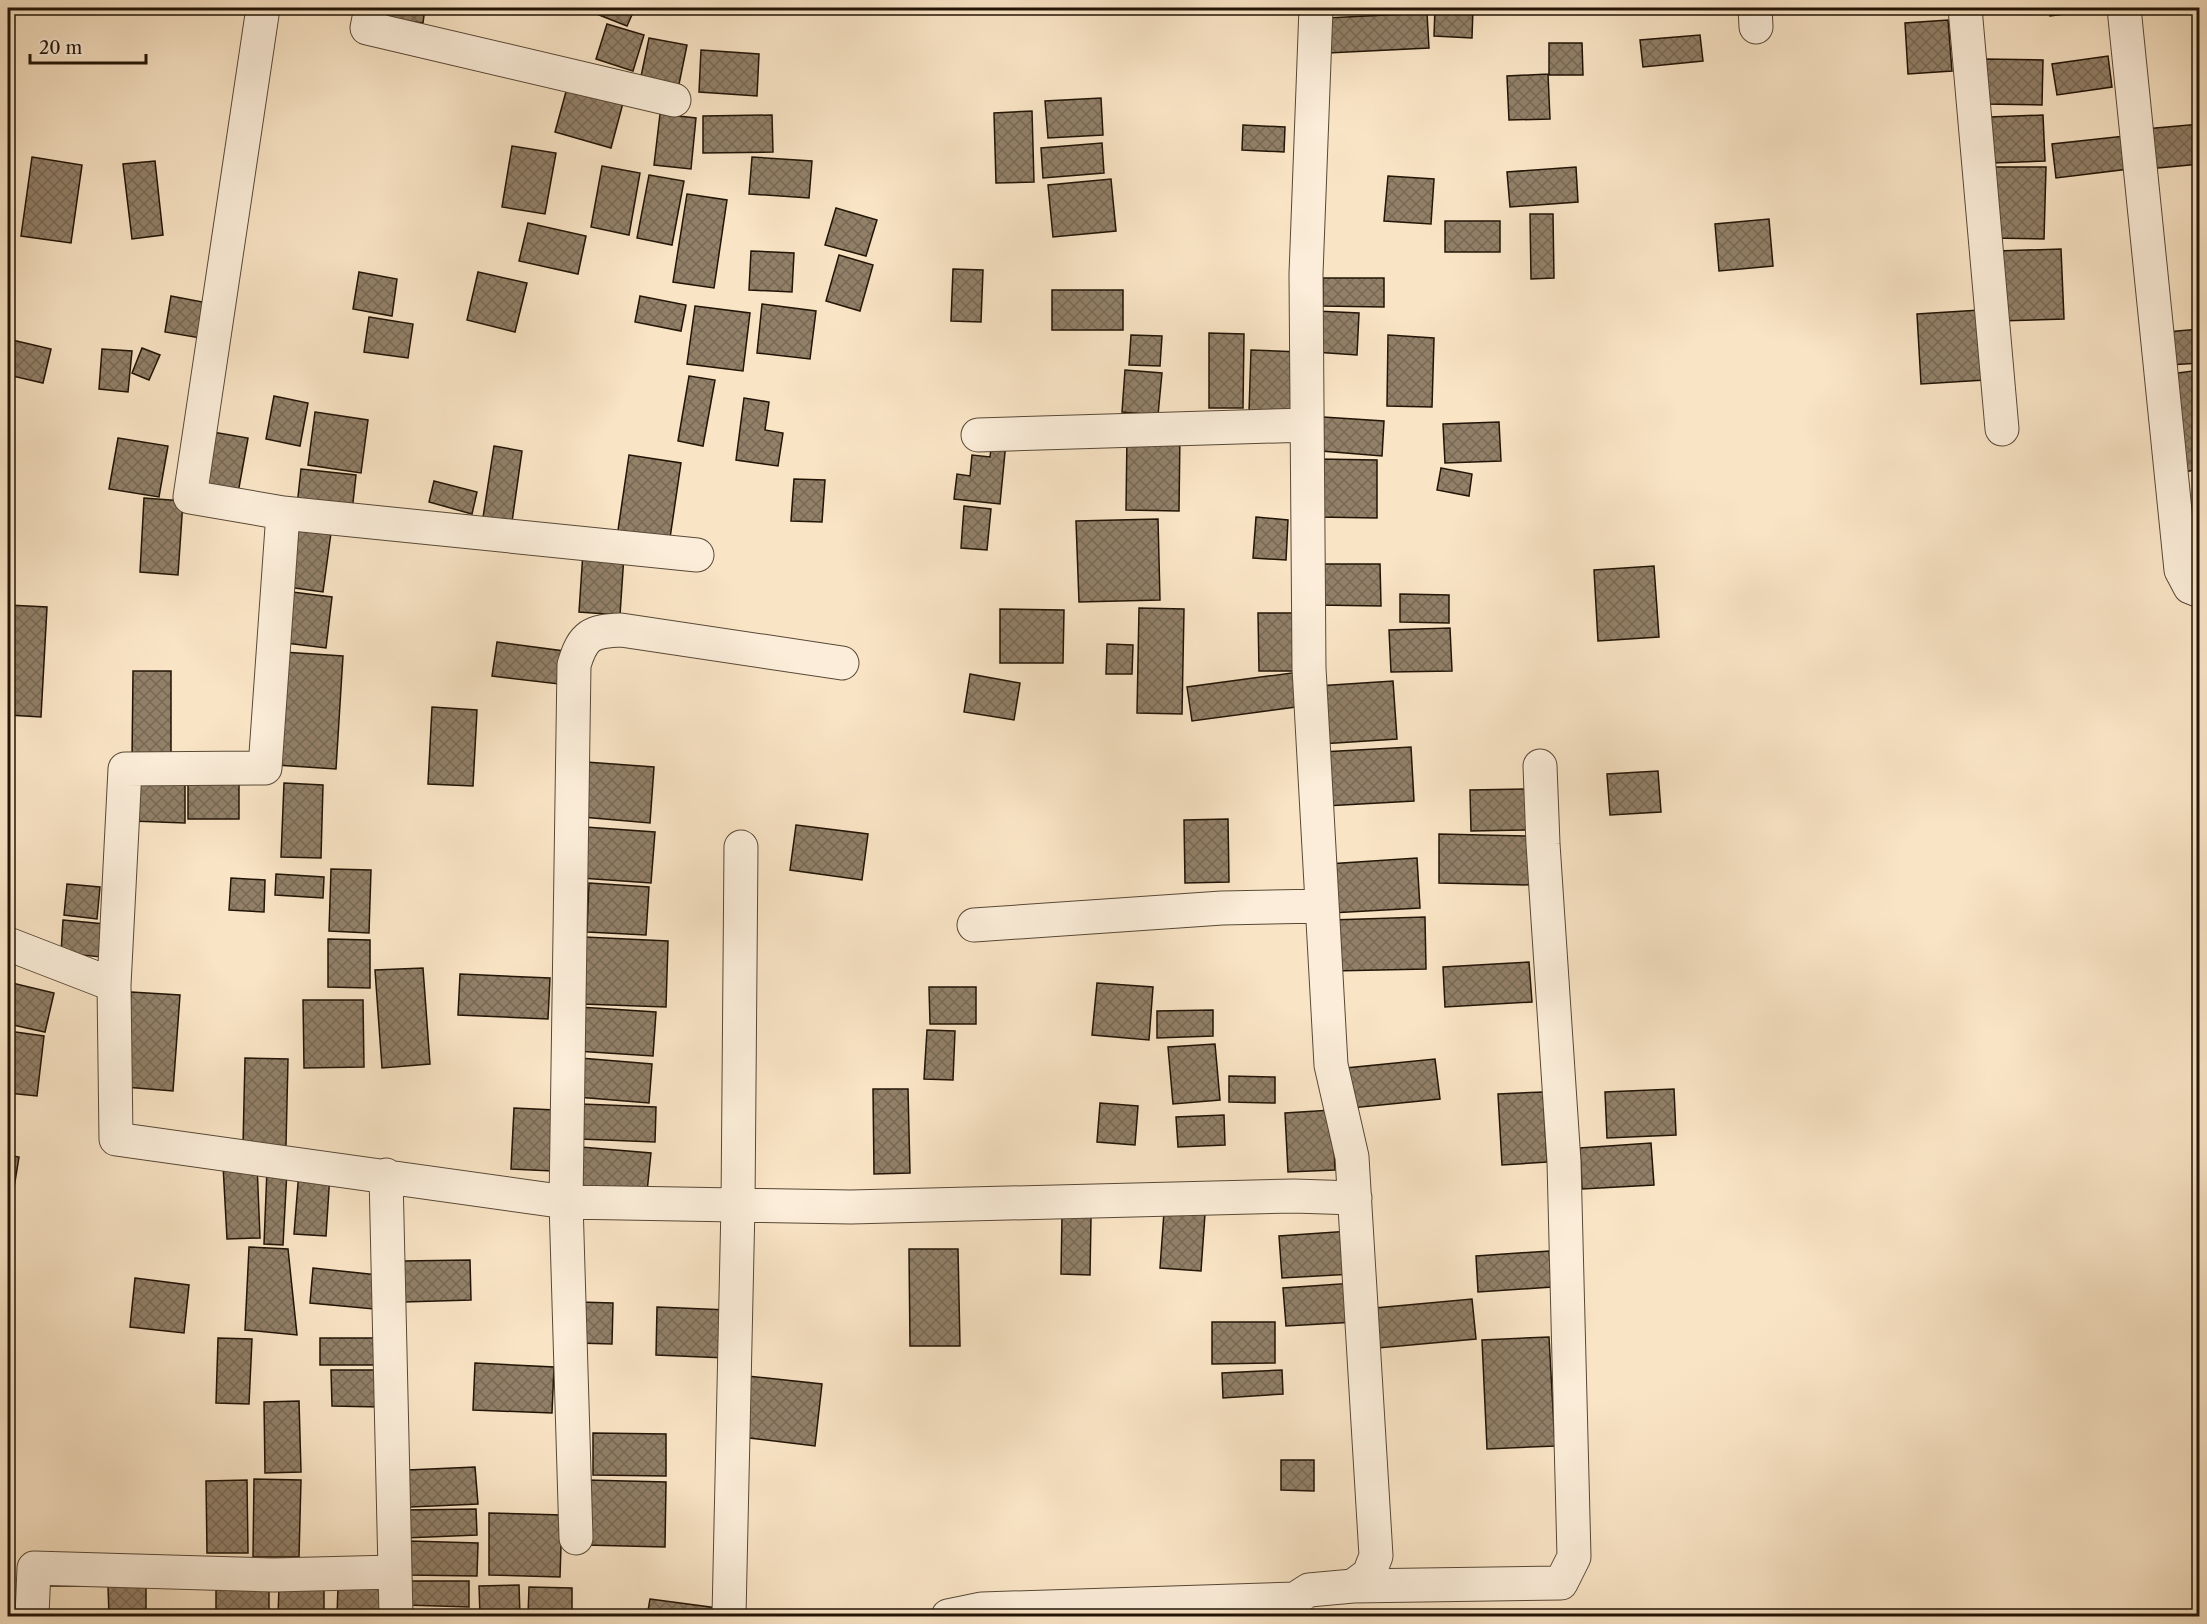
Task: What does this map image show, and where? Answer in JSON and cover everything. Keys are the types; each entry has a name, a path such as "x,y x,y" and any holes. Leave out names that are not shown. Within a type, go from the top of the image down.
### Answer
{"street":[{"path":"263,8 189,496 283,513 697,555"},
{"path":"371,8 367,28 674,100"},
{"path":"1316,8 1306,274 1309,668 1331,1065 1352,1157 1376,1556 1369,1574 1353,1586"},
{"path":"1965,8 2002,429"},
{"path":"2124,8 2181,570 2190,587 2199,591"},
{"path":"978,435 1308,425"},
{"path":"283,513 265,768 125,769 114,985 116,1139 566,1202 850,1207 1294,1196 1354,1198"},
{"path":"576,1538 566,1202 574,665 581,643 598,631 621,630 842,663"},
{"path":"948,1617 982,1609 1292,1608 1309,1590 1353,1586 1562,1583 1574,1557 1564,1162 1540,766"},
{"path":"729,1617 738,1204 741,847"},
{"path":"974,925 1222,908 1322,906"},
{"path":"8,944 114,985"},
{"path":"386,1175 396,1617"},
{"path":"32,1617 34,1568 274,1575 394,1572"}],"building":[{"path":"21,8 68,8 67,14"},
{"path":"389,8 425,8 423,23 388,19"},
{"path":"590,8 635,8 627,26 589,11"},
{"path":"1435,8 1473,8 1472,38 1434,36"},
{"path":"1898,8 1950,8 1898,12"},
{"path":"2049,8 2113,8 2050,16"},
{"path":"1427,13 1429,48 1328,53 1326,18"},
{"path":"1948,20 1952,71 1908,74 1905,23"},
{"path":"607,24 644,35 633,71 596,59"},
{"path":"1700,35 1703,61 1643,67 1640,40"},
{"path":"649,38 687,45 677,94 639,86"},
{"path":"1549,43 1582,43 1583,75 1549,75"},
{"path":"701,50 759,54 757,96 699,92"},
{"path":"2108,56 2112,87 2057,95 2052,64"},
{"path":"1983,59 2043,60 2042,105 1984,104"},
{"path":"1548,74 1550,119 1509,120 1507,76"},
{"path":"567,88 623,103 611,148 555,132"},
{"path":"1101,98 1103,135 1048,138 1045,101"},
{"path":"1032,111 1034,182 996,183 994,113"},
{"path":"660,114 696,118 691,169 654,165"},
{"path":"772,115 773,152 703,153 703,116"},
{"path":"2043,115 2045,161 1992,163 1990,117"},
{"path":"2200,124 2200,164 2148,169 2145,129"},
{"path":"1243,125 1285,127 1284,152 1242,150"},
{"path":"2125,136 2129,169 2056,178 2052,144"},
{"path":"1102,143 1104,173 1043,178 1041,148"},
{"path":"512,146 556,153 545,214 502,207"},
{"path":"32,157 82,165 71,243 21,236"},
{"path":"752,157 812,161 809,198 749,194"},
{"path":"155,161 163,235 132,239 123,164"},
{"path":"602,166 640,173 629,235 591,227"},
{"path":"1576,167 1578,202 1510,207 1507,172"},
{"path":"1994,167 2046,167 2044,239 1992,238"},
{"path":"649,175 684,181 672,245 637,238"},
{"path":"1388,176 1434,179 1431,224 1384,221"},
{"path":"1111,179 1116,231 1053,237 1048,185"},
{"path":"687,194 727,200 714,288 673,282"},
{"path":"836,208 877,220 866,256 825,245"},
{"path":"1530,214 1553,214 1554,278 1531,279"},
{"path":"1769,219 1773,266 1719,271 1715,224"},
{"path":"1445,221 1500,221 1500,252 1445,252"},
{"path":"528,223 586,236 578,274 519,261"},
{"path":"2061,249 2064,319 1999,321 1997,251"},
{"path":"751,251 794,253 792,292 749,290"},
{"path":"839,255 873,265 860,311 826,301"},
{"path":"953,269 983,270 981,322 951,321"},
{"path":"359,272 397,279 392,316 353,309"},
{"path":"478,272 527,283 515,332 467,320"},
{"path":"1323,278 1384,278 1384,307 1323,306"},
{"path":"1052,290 1123,290 1123,330 1052,330"},
{"path":"171,296 213,304 206,339 165,332"},
{"path":"640,296 686,305 681,331 635,322"},
{"path":"762,304 816,311 810,359 757,353"},
{"path":"695,306 750,313 743,371 687,364"},
{"path":"1980,310 1985,380 1921,384 1917,314"},
{"path":"1315,311 1359,313 1357,355 1314,352"},
{"path":"369,317 413,324 408,358 364,352"},
{"path":"2200,329 2200,363 2169,365 2166,332"},
{"path":"1209,333 1244,334 1243,408 1209,408"},
{"path":"1131,335 1162,336 1160,366 1129,365"},
{"path":"1388,335 1434,338 1432,407 1387,406"},
{"path":"8,339 51,349 43,383 8,375"},
{"path":"142,348 160,355 149,380 132,373"},
{"path":"102,349 132,351 128,392 99,389"},
{"path":"1251,350 1300,352 1298,413 1249,412"},
{"path":"1125,370 1162,373 1158,415 1122,412"},
{"path":"2200,370 2200,469 2184,472 2171,374"},
{"path":"689,376 715,380 703,446 678,441"},
{"path":"274,396 308,403 300,446 266,439"},
{"path":"744,398 769,402 765,430 783,433 778,466 736,460"},
{"path":"315,412 368,420 361,473 308,465"},
{"path":"1323,417 1384,421 1382,456 1321,451"},
{"path":"1499,422 1501,461 1445,463 1443,424"},
{"path":"207,431 248,438 238,493 197,485"},
{"path":"1180,432 1179,511 1126,510 1127,434"},
{"path":"118,438 168,446 159,497 109,489"},
{"path":"992,441 1006,442 1000,504 954,499 957,474 970,476 972,455 990,457"},
{"path":"494,446 522,451 511,529 482,524"},
{"path":"629,455 681,463 669,545 617,537"},
{"path":"1318,459 1377,460 1377,518 1317,517"},
{"path":"1441,468 1472,474 1469,496 1437,490"},
{"path":"301,469 356,475 352,512 297,506"},
{"path":"794,479 825,480 822,522 791,521"},
{"path":"434,481 477,492 472,514 429,502"},
{"path":"144,498 183,501 178,575 140,572"},
{"path":"964,506 991,509 987,550 961,548"},
{"path":"1256,517 1288,520 1286,560 1253,558"},
{"path":"1158,519 1160,600 1079,602 1076,521"},
{"path":"290,527 331,533 323,592 281,586"},
{"path":"583,552 624,555 620,615 579,612"},
{"path":"1317,564 1380,564 1381,606 1317,605"},
{"path":"1654,566 1659,637 1598,641 1594,570"},
{"path":"284,591 332,597 326,648 278,642"},
{"path":"1400,594 1449,595 1449,623 1400,622"},
{"path":"8,605 47,607 41,717 8,715"},
{"path":"1139,608 1184,609 1182,714 1137,713"},
{"path":"1000,609 1064,610 1063,663 1000,663"},
{"path":"1258,613 1302,613 1302,671 1259,671"},
{"path":"1450,628 1452,671 1391,672 1389,630"},
{"path":"497,642 564,651 559,684 492,676"},
{"path":"1107,644 1133,645 1132,674 1106,674"},
{"path":"283,652 343,656 336,769 276,765"},
{"path":"133,671 171,671 171,761 132,761"},
{"path":"1299,672 1303,706 1192,721 1187,687"},
{"path":"970,674 1020,683 1014,720 964,712"},
{"path":"1393,681 1397,739 1321,744 1317,686"},
{"path":"432,707 477,710 473,786 428,784"},
{"path":"1411,747 1414,801 1325,806 1322,752"},
{"path":"586,762 654,767 650,823 582,817"},
{"path":"1658,771 1661,812 1610,815 1607,774"},
{"path":"133,776 185,778 185,823 132,821"},
{"path":"188,781 239,781 239,819 188,819"},
{"path":"284,783 323,785 321,858 281,857"},
{"path":"1528,789 1529,830 1471,831 1470,790"},
{"path":"1228,819 1229,882 1185,883 1184,820"},
{"path":"796,825 868,834 862,880 790,870"},
{"path":"585,827 655,832 651,883 581,878"},
{"path":"1439,834 1531,836 1530,885 1439,883"},
{"path":"1417,858 1420,908 1331,913 1328,864"},
{"path":"331,869 371,870 369,933 329,931"},
{"path":"276,874 324,877 323,898 275,895"},
{"path":"231,878 265,880 264,912 229,910"},
{"path":"589,883 649,887 646,935 587,932"},
{"path":"67,884 100,887 97,919 64,915"},
{"path":"1425,917 1426,969 1332,971 1331,920"},
{"path":"63,920 105,924 102,957 61,953"},
{"path":"584,937 668,941 666,1007 582,1004"},
{"path":"328,939 370,940 370,988 328,987"},
{"path":"1529,962 1532,1002 1445,1007 1443,967"},
{"path":"423,968 430,1064 382,1068 375,970"},
{"path":"460,974 550,978 548,1019 458,1015"},
{"path":"8,982 54,993 45,1032 8,1024"},
{"path":"1097,983 1153,987 1149,1040 1092,1035"},
{"path":"929,987 976,987 976,1024 930,1024"},
{"path":"131,992 180,995 173,1091 125,1087"},
{"path":"303,1000 363,1000 364,1067 304,1068"},
{"path":"579,1007 656,1012 653,1056 576,1051"},
{"path":"1213,1010 1213,1036 1157,1038 1157,1011"},
{"path":"927,1030 955,1031 953,1080 924,1079"},
{"path":"8,1031 44,1036 37,1096 8,1093"},
{"path":"1215,1044 1220,1100 1173,1104 1168,1047"},
{"path":"245,1058 288,1059 286,1146 243,1146"},
{"path":"580,1058 652,1064 649,1103 577,1097"},
{"path":"1435,1059 1440,1099 1351,1108 1346,1068"},
{"path":"1229,1076 1275,1077 1275,1103 1229,1102"},
{"path":"873,1089 908,1089 910,1173 874,1174"},
{"path":"1674,1089 1676,1135 1607,1138 1605,1092"},
{"path":"1543,1092 1547,1162 1502,1165 1498,1094"},
{"path":"1100,1103 1138,1106 1135,1145 1097,1142"},
{"path":"581,1104 656,1107 655,1142 580,1139"},
{"path":"514,1108 555,1110 552,1171 511,1169"},
{"path":"1332,1110 1335,1170 1288,1172 1285,1113"},
{"path":"1224,1115 1225,1145 1178,1147 1176,1117"},
{"path":"1651,1143 1654,1185 1582,1189 1580,1148"},
{"path":"581,1147 651,1153 647,1192 577,1186"},
{"path":"8,1155 19,1157 12,1200 8,1200"},
{"path":"257,1164 260,1238 227,1239 223,1165"},
{"path":"267,1169 287,1170 283,1245 264,1244"},
{"path":"299,1171 330,1173 326,1236 294,1234"},
{"path":"1164,1212 1205,1214 1201,1271 1160,1268"},
{"path":"1062,1216 1091,1217 1090,1275 1061,1274"},
{"path":"1350,1231 1353,1274 1282,1278 1279,1236"},
{"path":"249,1247 288,1249 297,1335 245,1330"},
{"path":"909,1249 958,1249 960,1346 910,1346"},
{"path":"1549,1251 1552,1287 1478,1292 1476,1256"},
{"path":"470,1260 471,1300 404,1302 403,1261"},
{"path":"313,1268 378,1275 374,1309 310,1303"},
{"path":"8,1273 12,1274 8,1300"},
{"path":"135,1278 189,1285 184,1333 130,1327"},
{"path":"1354,1283 1356,1322 1286,1326 1283,1288"},
{"path":"1472,1299 1476,1339 1378,1348 1375,1308"},
{"path":"578,1302 613,1303 612,1344 577,1343"},
{"path":"657,1307 728,1310 726,1358 656,1355"},
{"path":"1212,1322 1275,1322 1275,1363 1212,1364"},
{"path":"1549,1337 1555,1446 1487,1449 1482,1340"},
{"path":"218,1338 252,1339 249,1404 216,1403"},
{"path":"320,1338 377,1338 377,1365 320,1365"},
{"path":"475,1363 554,1367 552,1413 473,1410"},
{"path":"331,1370 380,1370 380,1407 332,1406"},
{"path":"1282,1370 1283,1394 1223,1398 1222,1373"},
{"path":"747,1376 822,1384 815,1446 741,1437"},
{"path":"299,1401 301,1472 265,1473 264,1402"},
{"path":"593,1433 666,1434 666,1476 593,1475"},
{"path":"1281,1460 1314,1460 1314,1491 1281,1490"},
{"path":"475,1467 478,1504 410,1507 408,1470"},
{"path":"254,1479 301,1480 299,1557 253,1557"},
{"path":"247,1480 248,1553 207,1553 206,1481"},
{"path":"586,1480 666,1482 665,1547 585,1545"},
{"path":"476,1509 477,1535 405,1538 404,1510"},
{"path":"489,1513 562,1515 560,1577 489,1575"},
{"path":"409,1541 478,1543 477,1576 408,1575"},
{"path":"405,1581 469,1581 469,1607 406,1605"},
{"path":"146,1585 146,1616 109,1616 108,1586"},
{"path":"519,1585 520,1616 480,1616 479,1586"},
{"path":"338,1586 390,1587 389,1616 337,1616"},
{"path":"279,1587 324,1589 324,1616 278,1616"},
{"path":"529,1587 572,1588 572,1616 528,1616"},
{"path":"216,1590 269,1590 269,1616 216,1616"},
{"path":"650,1599 725,1609 724,1616 647,1616"},
{"path":"410,1614 471,1615 471,1616 410,1616"}]}
